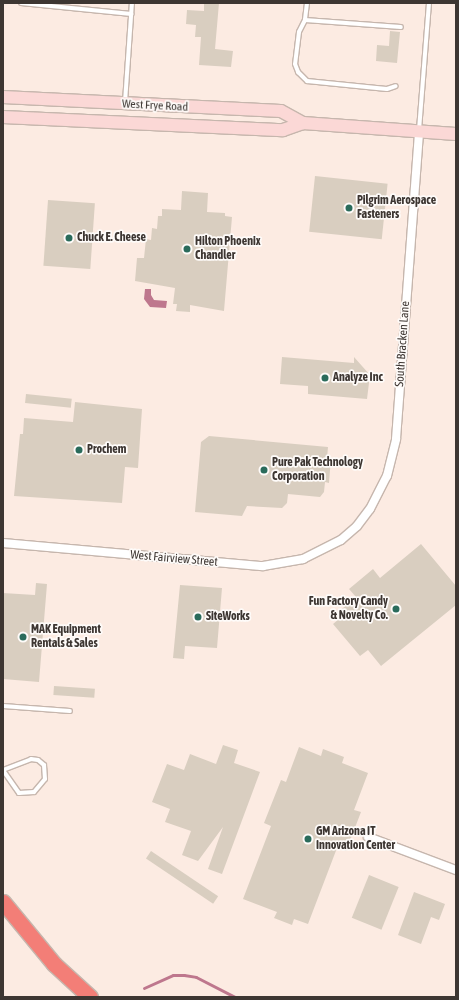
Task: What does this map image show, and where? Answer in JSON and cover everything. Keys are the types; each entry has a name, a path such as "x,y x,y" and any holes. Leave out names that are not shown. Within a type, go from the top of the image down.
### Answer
{"highway":[{"path":"3,902 54,964 90,997"}],"street":[{"name":"West Frye Road","path":"3,97 125,104 281,110 303,122 456,134"},
{"path":"124,122 125,104"},
{"name":"West Frye Road","path":"3,117 283,130 303,122"},
{"name":"South Bracken Lane","path":"341,540 370,509 387,476 396,439 419,131"},
{"name":"West Fairview Street","path":"3,543 263,566 303,559 341,540"},
{"path":"368,837 456,870"}],"lane":[{"path":"21,3 131,14"},
{"path":"125,104 132,3"},
{"path":"307,3 305,20 299,32 295,64 298,72 307,81 387,90 396,86"},
{"path":"419,131 429,3"},
{"path":"305,20 401,27"},
{"path":"3,706 70,711"},
{"path":"31,759 38,760 44,765 45,779 34,792 19,793 3,770 31,759"}],"shaded area":[{"path":"145,289 151,289 151,295 154,300 167,301 166,308 150,307 144,299"}],"building":[{"path":"204,3 219,3 215,49 233,51 231,67 199,65 201,37 195,37 196,25 186,24 187,10 204,11"},
{"path":"390,31 400,32 397,63 376,61 377,45 389,46"},
{"name":"Pilgrim Aerospace Fasteners","path":"315,176 388,184 382,239 309,232"},
{"name":"Hilton Phoenix Chandler","path":"182,191 208,193 207,212 225,213 225,216 232,217 224,311 190,305 190,312 176,311 177,304 173,304 175,288 135,281 137,258 144,258 146,239 151,240 152,228 157,229 158,216 162,216 162,209 181,210"},
{"name":"Chuck E. Cheese","path":"48,200 95,203 90,269 43,266"},
{"name":"Analyze Inc","path":"282,357 354,363 354,357 370,375 367,399 308,394 308,386 280,384"},
{"path":"26,394 72,399 71,408 25,403"},
{"name":"Prochem","path":"75,402 142,409 138,468 125,467 122,503 14,496 20,434 23,434 24,418 73,422"},
{"name":"Pure Pak Technology Corporation","path":"209,436 328,447 327,458 331,458 329,483 325,482 324,492 320,497 288,494 287,503 282,508 247,506 242,516 195,512 201,442"},
{"name":"Fun Factory Candy & Novelty Co.","path":"421,544 456,586 456,605 381,666 368,650 360,656 333,624 339,619 336,614 356,597 349,589 373,569 380,578"},
{"name":"MAK Equipment Rentals & Sales","path":"36,583 47,584 39,682 3,679 3,593 35,595"},
{"name":"SiteWorks","path":"180,585 222,588 217,648 185,646 184,659 173,658"},
{"path":"54,686 95,689 94,698 53,695"},
{"path":"223,745 238,750 234,763 260,772 222,874 208,869 223,827 198,861 182,855 191,831 165,822 170,809 152,802 167,764 184,770 190,754 216,764"},
{"name":"GM Arizona IT Innovation Center","path":"299,747 321,756 323,749 344,757 342,763 368,773 354,810 361,812 346,851 337,848 308,924 294,919 292,925 274,918 277,912 243,899 271,826 264,823 281,780 286,782"},
{"path":"151,851 218,896 213,904 146,858"},
{"path":"369,875 399,887 381,930 352,918"},
{"path":"414,892 445,904 439,920 431,917 421,944 398,935"}],"waterway":[{"path":"144,988 173,975 184,975 196,977 235,997"}],"place":[{"name":"Pilgrim Aerospace Fasteners","path":"349,208"},
{"name":"Chuck E. Cheese","path":"69,238"},
{"name":"Hilton Phoenix Chandler","path":"187,249"},
{"name":"Analyze Inc","path":"325,378"},
{"name":"Prochem","path":"79,450"},
{"name":"Pure Pak Technology Corporation","path":"264,470"},
{"name":"Fun Factory Candy & Novelty Co.","path":"396,609"},
{"name":"SiteWorks","path":"198,617"},
{"name":"MAK Equipment Rentals & Sales","path":"23,637"},
{"name":"GM Arizona IT Innovation Center","path":"308,839"}]}
